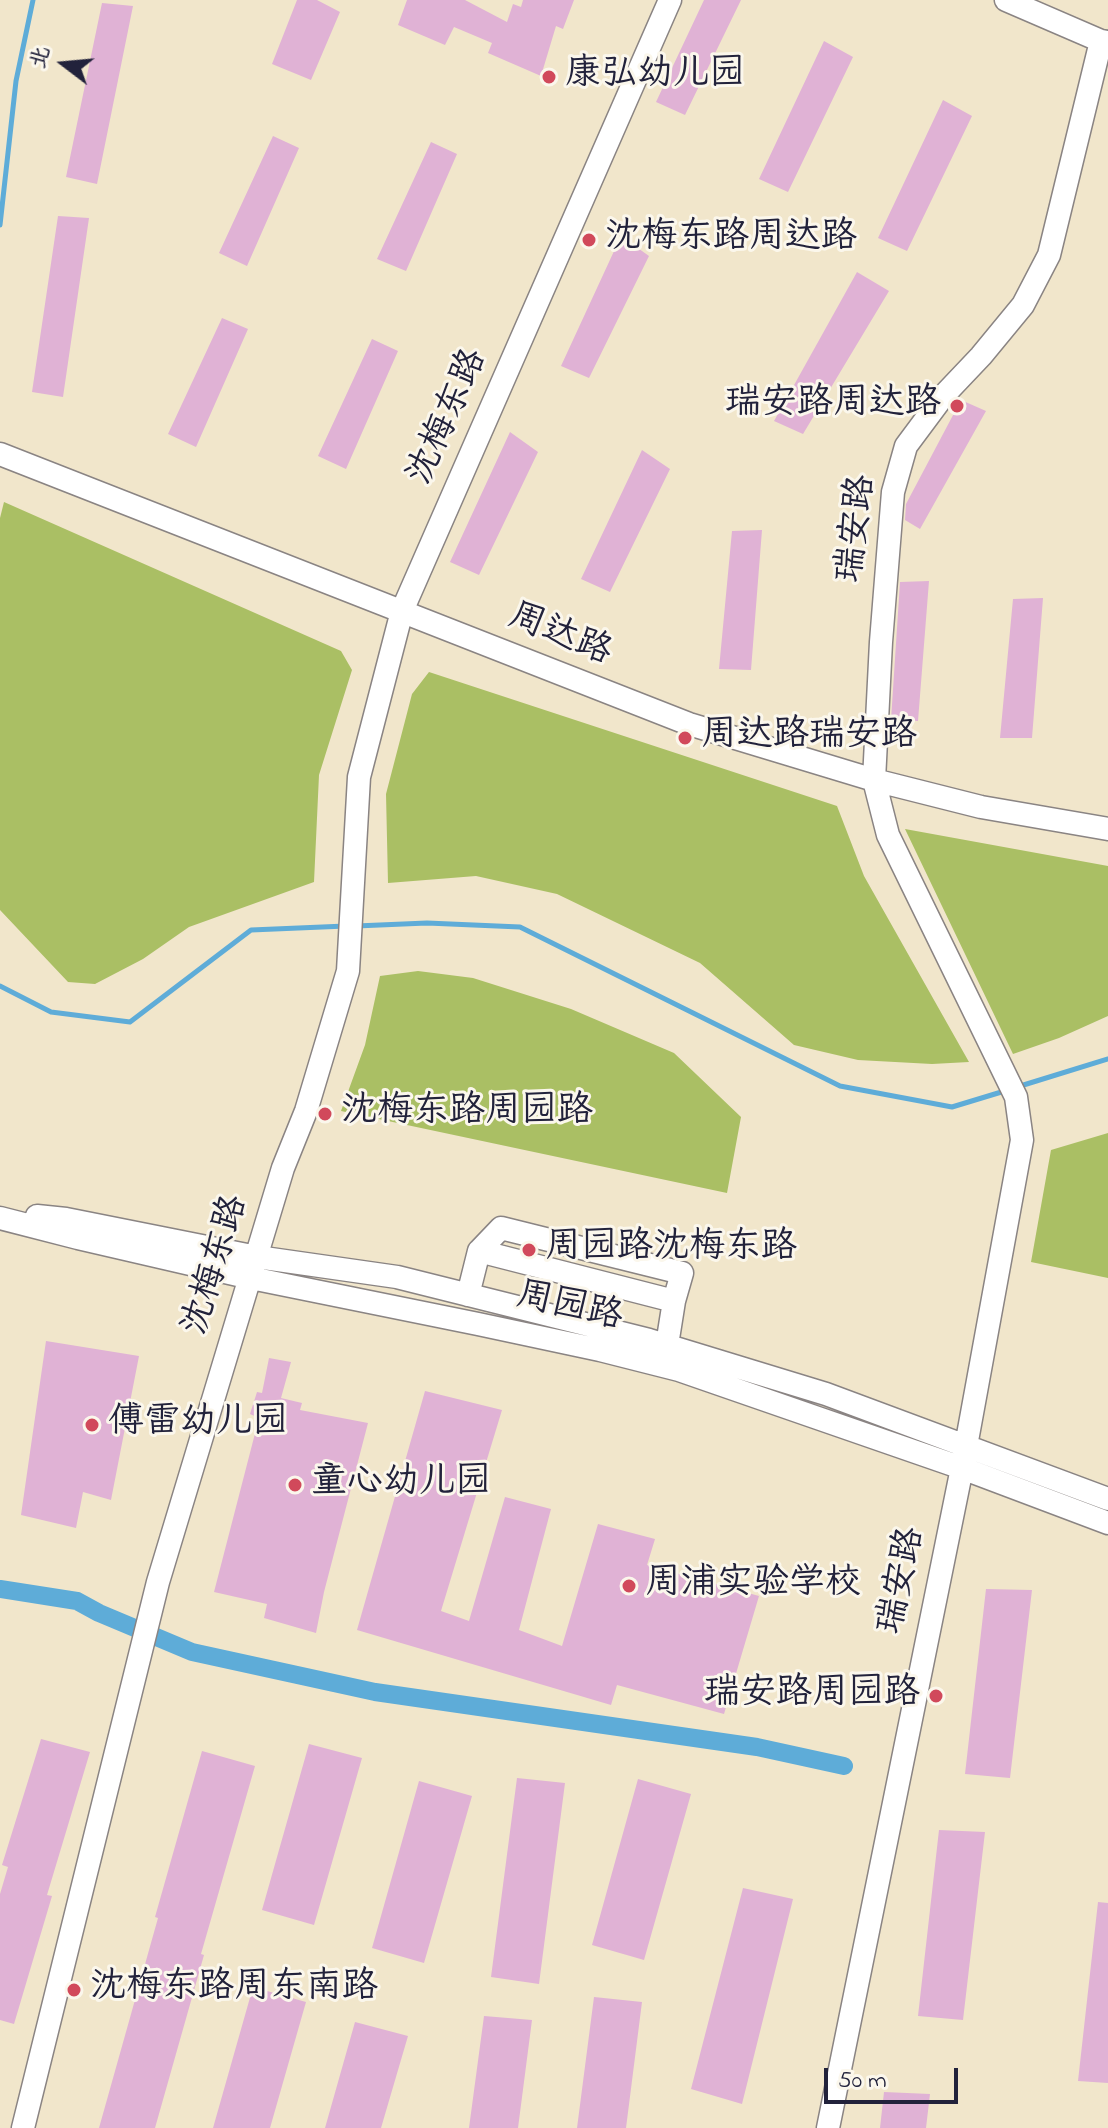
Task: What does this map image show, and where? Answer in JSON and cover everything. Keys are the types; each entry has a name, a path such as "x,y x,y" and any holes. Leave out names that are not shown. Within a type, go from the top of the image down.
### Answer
{"street":[{"name":"沈梅东路","path":"23,2128 158,1582 283,1168 306,1111 348,971 359,777 402,611 670,0"},
{"path":"1006,0 1104,42"},
{"name":"瑞安路","path":"828,2128 964,1457 1022,1140 1016,1097 888,835 874,780 893,492 906,446 944,395 1023,305 1049,255 1104,42"},
{"name":"周达路","path":"1,455 689,724 874,780 981,807 1108,829"},
{"name":"周园路","path":"0,1215 78,1238 254,1268 679,1370 1108,1499"},
{"path":"468,1295 479,1251 674,1301 667,1345"},
{"name":"周园路","path":"254,1268 397,1277 667,1345 826,1394 1108,1523"}],"green space":[{"path":"4,502 341,651 352,670 319,775 314,882 189,927 143,959 95,984 68,982 0,910 0,518"},
{"path":"429,672 837,806 864,876 969,1062 932,1064 858,1060 794,1045 700,963 557,894 476,876 388,883 386,794 412,694"},
{"path":"905,829 1108,866 1108,1016 1013,1054"},
{"path":"418,971 473,978 571,1009 674,1053 741,1117 727,1193 341,1111 365,1045 380,976"},
{"path":"1108,1133 1108,1278 1031,1262 1051,1150"}],"building":[{"path":"297,0 317,0 340,12 311,80 272,64"},
{"path":"407,0 465,0 507,22 513,4 521,7 523,0 574,0 563,29 556,26 541,76 488,53 492,43 454,27 445,45 398,25"},
{"path":"704,0 741,0 685,115 656,102"},
{"path":"102,3 133,6 97,184 66,177"},
{"path":"824,41 853,57 788,192 759,179"},
{"path":"943,100 972,116 907,251 878,238"},
{"path":"273,136 299,148 247,266 219,253"},
{"path":"431,142 457,154 406,271 377,259"},
{"path":"58,216 89,218 63,397 32,392"},
{"path":"621,236 649,256 589,378 561,366"},
{"path":"857,272 889,291 803,434 774,421"},
{"path":"222,318 248,329 196,447 168,434"},
{"path":"372,339 398,351 346,469 318,456"},
{"path":"961,400 986,411 920,529 905,520 906,504"},
{"path":"510,432 538,452 479,575 450,562"},
{"path":"642,450 670,469 610,592 581,579"},
{"path":"762,530 751,670 719,669 732,531"},
{"path":"929,581 918,721 891,720 900,582"},
{"path":"1043,598 1032,738 1000,738 1013,599"},
{"name":"傅雷幼儿园","path":"46,1341 139,1356 111,1500 83,1492 76,1528 21,1515"},
{"name":"童心幼儿园","path":"269,1358 291,1362 281,1398 302,1403 300,1410 368,1423 316,1633 264,1618 267,1604 214,1592 259,1418 250,1414 257,1392 262,1393"},
{"path":"425,1391 502,1410 441,1611 469,1621 505,1497 551,1509 519,1630 562,1646 598,1524 655,1539 647,1565 759,1596 724,1714 617,1685 611,1705 357,1630"},
{"path":"986,1589 1032,1590 1010,1778 965,1774"},
{"path":"41,1739 90,1752 47,1895 52,1896 14,2024 0,2020 0,1894 8,1867 2,1865"},
{"path":"309,1744 362,1758 314,1925 262,1910"},
{"path":"202,1751 255,1766 201,1954 204,1955 155,2128 99,2128 158,1918 155,1917"},
{"path":"517,1778 565,1783 539,1984 491,1977"},
{"path":"638,1779 691,1794 644,1960 592,1945"},
{"path":"419,1781 472,1796 424,1963 372,1948"},
{"path":"939,1830 985,1832 963,2020 918,2016"},
{"path":"743,1888 793,1899 742,2104 691,2089"},
{"path":"1098,1902 1108,1903 1108,2083 1078,2081"},
{"path":"253,1987 306,2002 270,2128 213,2128"},
{"path":"594,1997 642,2002 626,2128 577,2128"},
{"path":"484,2016 532,2020 518,2128 469,2128"},
{"path":"355,2022 408,2036 381,2128 325,2128"},
{"path":"884,2092 930,2094 926,2128 880,2128"}],"waterway":[{"path":"0,225 16,81 33,0"},
{"path":"356,926 427,923 520,927 840,1086 952,1107 1008,1090"},
{"path":"0,986 51,1012 130,1022 251,930 346,926"},
{"path":"1017,1087 1108,1059"},
{"path":"0,1589 77,1601 192,1652 375,1692 757,1747 844,1766"}],"place":[{"name":"康弘幼儿园","path":"549,77"},
{"name":"沈梅东路周达路","path":"589,240"},
{"name":"瑞安路周达路","path":"957,406"},
{"name":"周达路瑞安路","path":"685,738"},
{"name":"沈梅东路周园路","path":"325,1114"},
{"name":"周园路沈梅东路","path":"529,1250"},
{"name":"傅雷幼儿园","path":"92,1425"},
{"name":"童心幼儿园","path":"295,1485"},
{"name":"周浦实验学校","path":"629,1586"},
{"name":"瑞安路周园路","path":"936,1696"},
{"name":"沈梅东路周东南路","path":"74,1990"}]}
